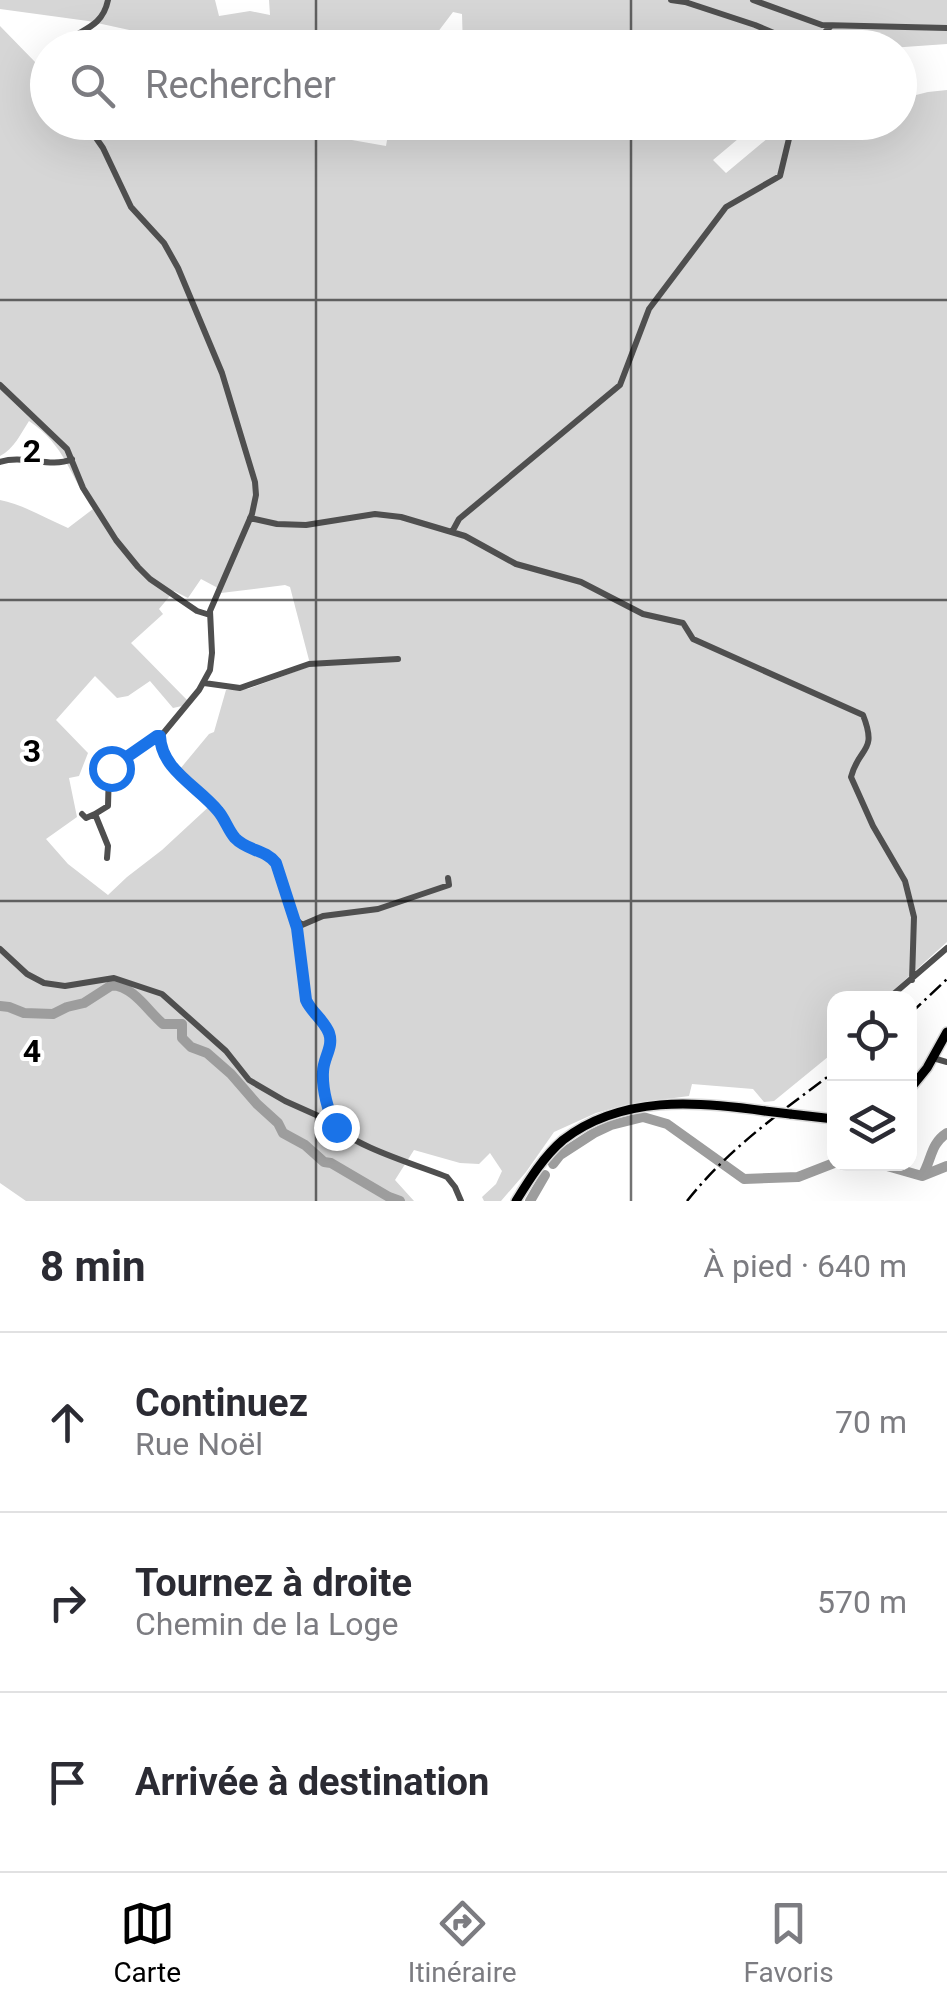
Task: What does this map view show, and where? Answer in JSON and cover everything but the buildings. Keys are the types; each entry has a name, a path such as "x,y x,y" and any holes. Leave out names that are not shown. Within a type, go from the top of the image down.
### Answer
{"main road":[{"path":"916,1081 947,1032"},
{"path":"516,1201 561,1142 585,1126 644,1106 708,1105 827,1118"}],"street":[{"path":"85,30 104,16 108,0"},
{"path":"672,0 767,30"},
{"path":"752,0 830,26 947,28"},
{"path":"827,30 830,26"},
{"path":"82,814 86,818 108,806 110,769 160,736 204,682 212,653 210,615 256,495 253,473 211,344 174,259 131,207 97,140"},
{"path":"452,532 458,519 620,384 649,308 726,207 780,176 789,140"},
{"path":"0,385 67,449 84,488 131,560 158,584 200,613 210,615"},
{"path":"0,462 15,459 62,464 72,459"},
{"path":"250,518 306,525 375,514 452,532 516,564 582,582 634,610 683,623 693,639 863,715 870,740 851,777 872,826 905,881 914,917 912,980"},
{"path":"204,682 237,688 309,664 398,659"},
{"path":"160,736 168,762 214,807 236,838 274,860 297,928 306,1000 330,1038 323,1071 333,1122"},
{"path":"95,814 108,846 107,858"},
{"path":"292,911 304,925 323,916 378,909 417,897 449,885 448,878"},
{"path":"898,991 947,948"},
{"path":"0,950 27,974 47,984 65,986 114,978 162,994 226,1050 250,1080 276,1097 333,1122 344,1135 360,1144 447,1178 461,1201"},
{"path":"933,1058 946,1062"}],"shaded area":[{"path":"0,0 215,0 219,16 250,11 270,15 269,0 947,0 947,44 917,46 917,30 462,30 462,14 453,12 439,30 129,30 0,9"},
{"path":"0,26 30,57 30,140 352,140 386,146 387,140 737,140 713,160 726,173 766,140 917,140 917,95 947,90 947,942 893,991 827,991 827,1058 774,1101 764,1102 753,1089 692,1084 689,1096 596,1113 554,1132 501,1201 484,1201 482,1197 496,1184 502,1171 490,1153 479,1164 460,1163 414,1150 395,1180 414,1201 26,1201 0,1183 0,500 68,528 93,509 59,451 29,421 0,456","holes":["201,579 221,593 290,587 308,667 248,689 226,690 214,732 180,769 215,801 108,895 68,864 46,839 77,817 69,778 79,776 88,753 56,720 95,676 117,698 128,696 150,681 173,708 182,706 187,700 131,643 163,614 159,609 174,591 188,598"]}],"waterway":[{"path":"0,1006 24,1013 53,1014 84,1003 112,985 127,990 163,1024 182,1024 182,1038 231,1074 283,1133 324,1162 400,1201"},
{"path":"553,1164 594,1133 643,1117 667,1124 744,1179 798,1177 827,1166"},
{"path":"922,1176 934,1147 947,1133"},
{"path":"904,1171 922,1176 947,1166"},
{"path":"530,1201 545,1175"}],"railway":[{"path":"917,1007 947,979"},
{"path":"687,1201 738,1147 827,1077"}],"route":[{"path":"111,768 160,736 168,762 220,813 236,838 276,863 297,928 306,1000 329,1032 330,1048 323,1079 336,1127"}]}
